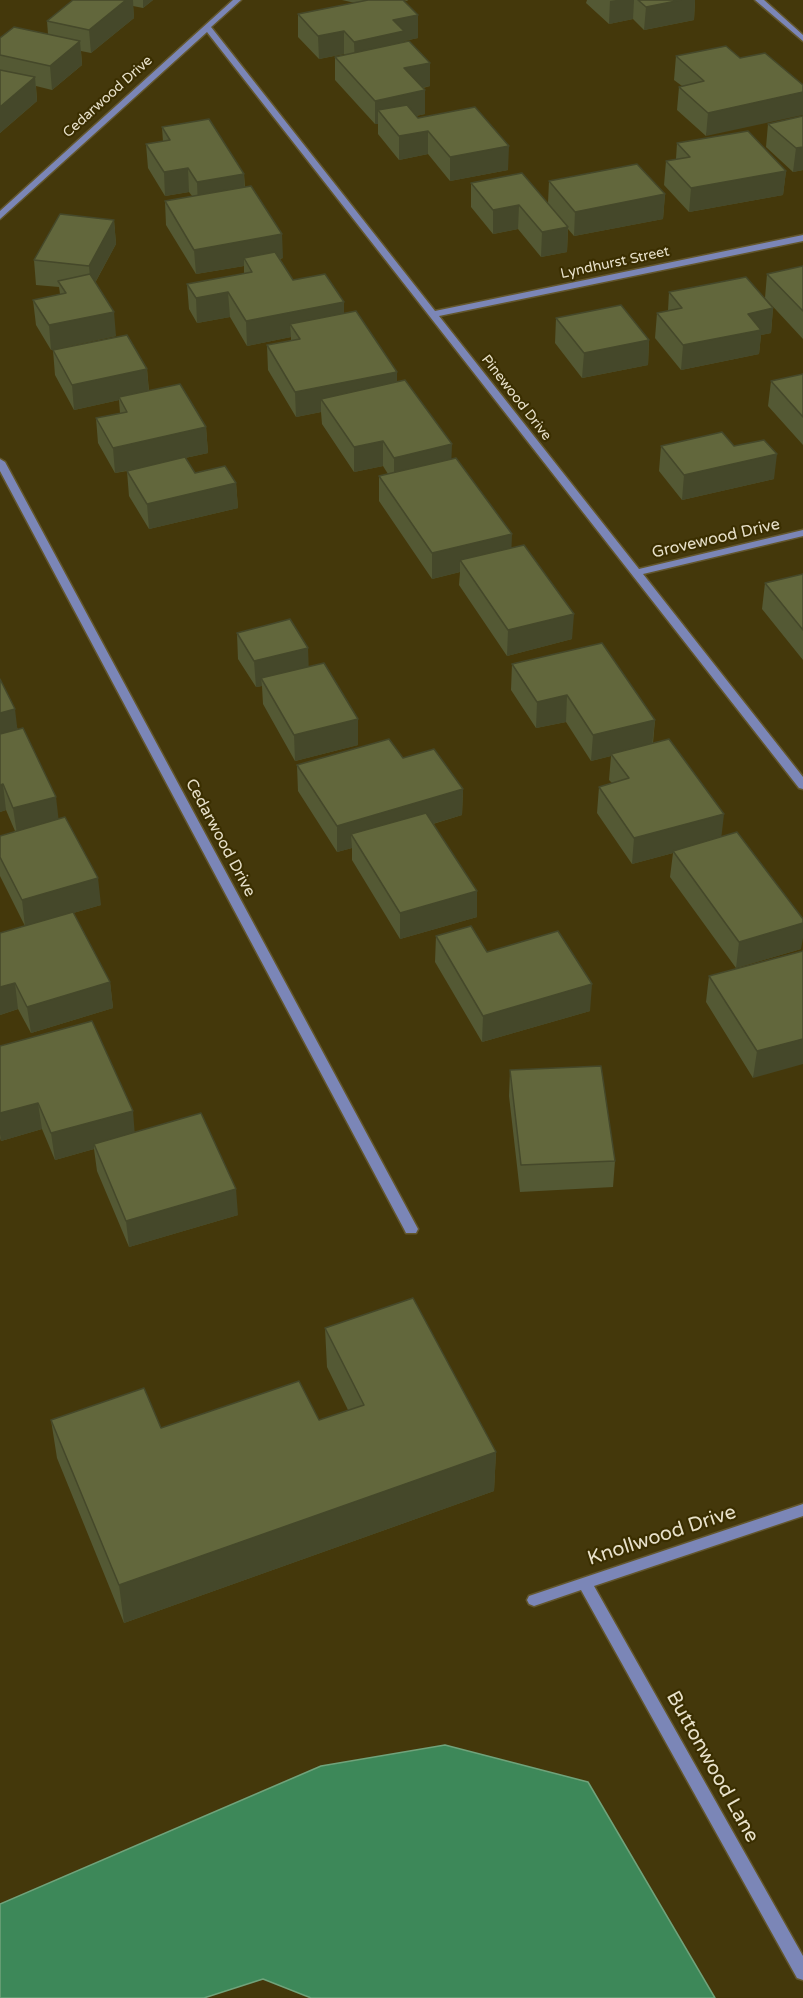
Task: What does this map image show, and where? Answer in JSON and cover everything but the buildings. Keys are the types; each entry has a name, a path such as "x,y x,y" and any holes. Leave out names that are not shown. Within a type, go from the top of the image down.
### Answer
{"street":[{"name":"Cedarwood Drive","path":"0,216 237,0"},
{"path":"759,0 803,39"},
{"name":"Pinewood Drive","path":"207,27 803,786"},
{"name":"Lyndhurst Street","path":"433,314 803,238"},
{"name":"Cedarwood Drive","path":"0,463 411,1229"},
{"name":"Grovewood Drive","path":"635,573 803,533"},
{"name":"Knollwood Drive","path":"534,1600 803,1510"},
{"name":"Buttonwood Lane","path":"584,1582 803,1972"}],"shaded area":[{"path":"445,1745 588,1782 715,1998 311,1998 263,1979 204,1998 0,1998 0,1904 321,1766"}]}
